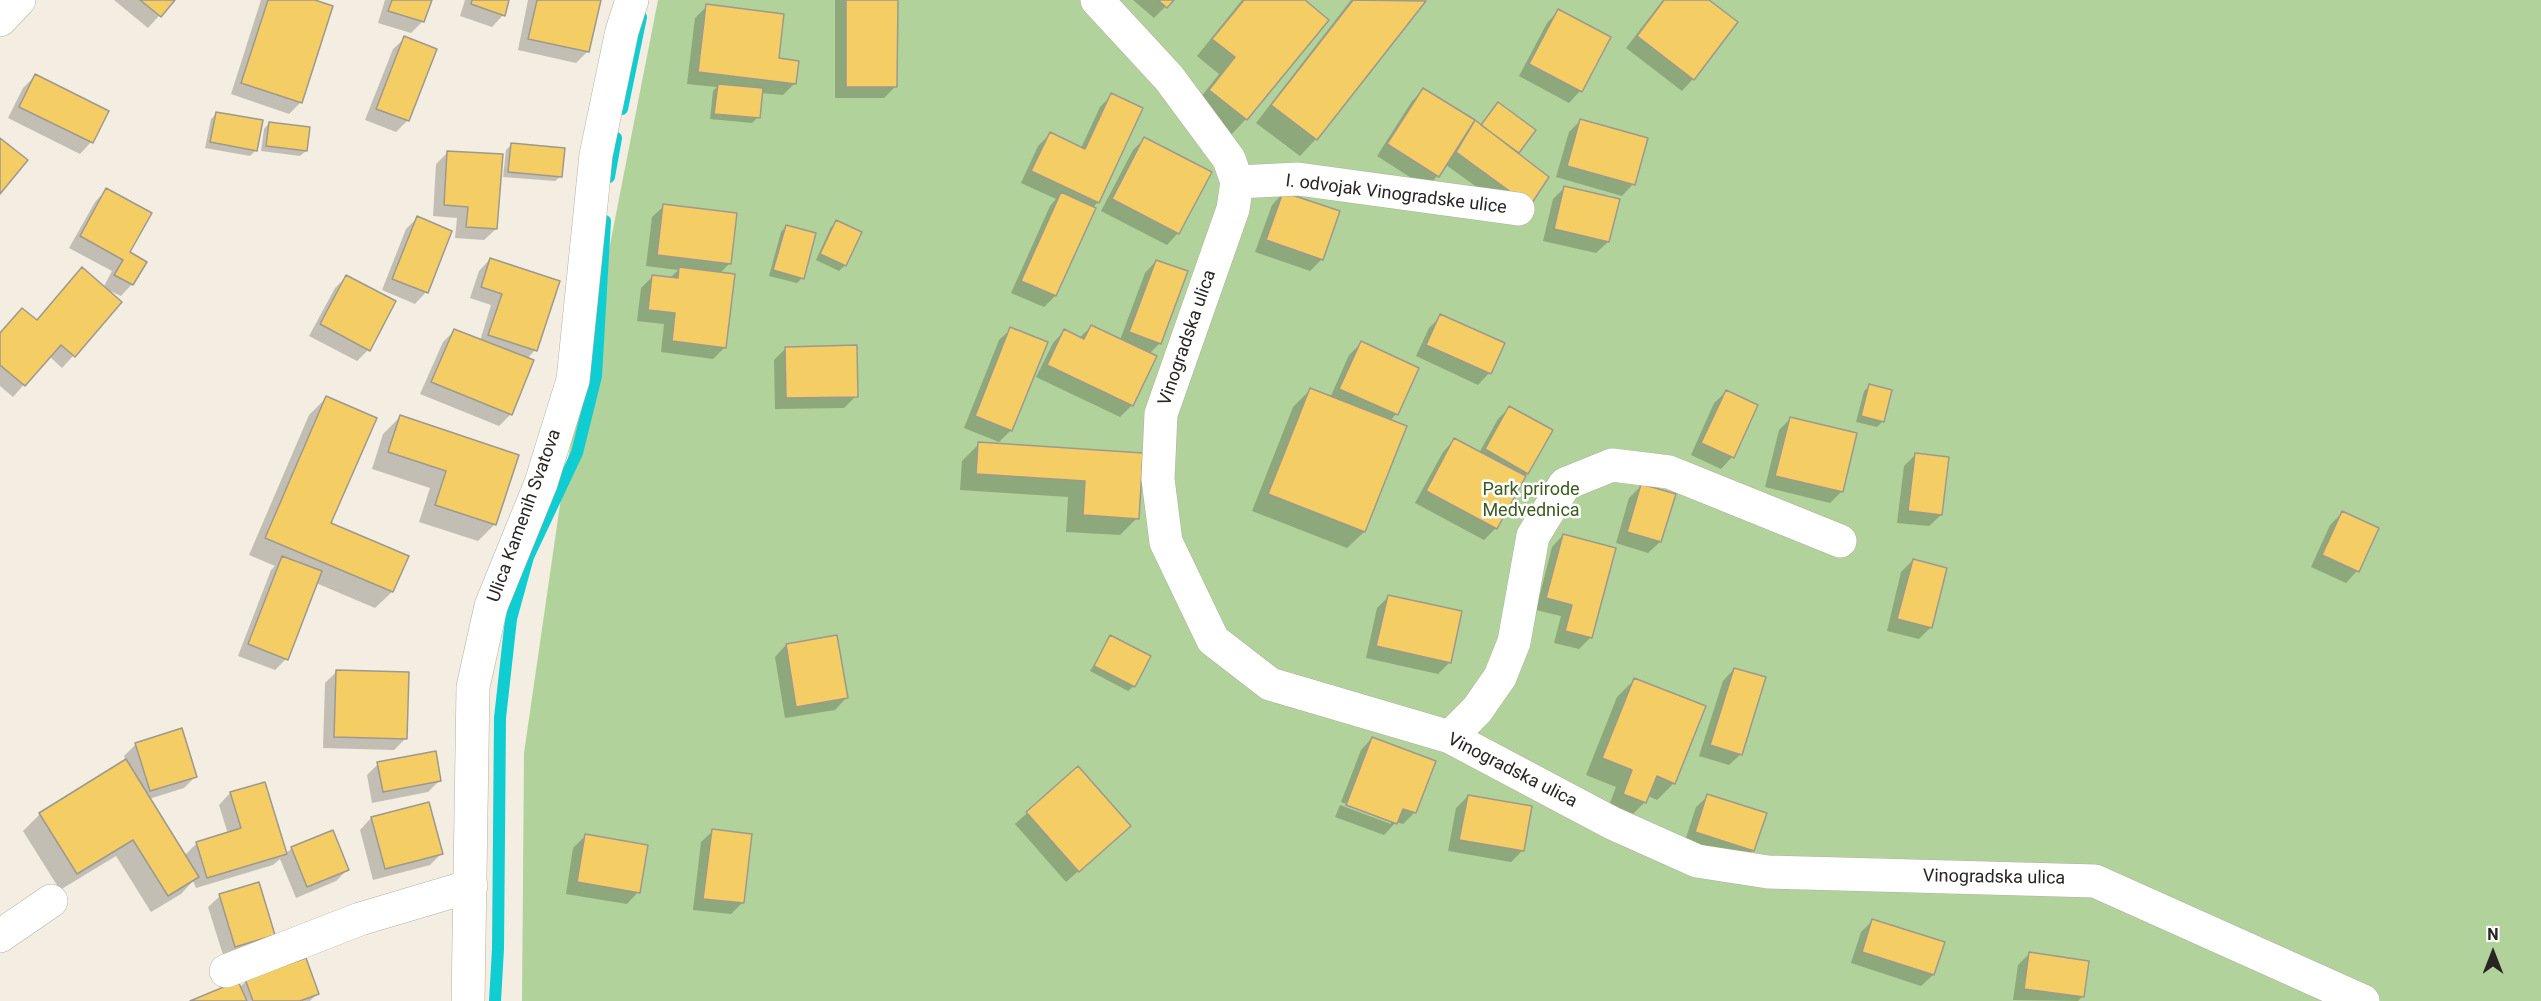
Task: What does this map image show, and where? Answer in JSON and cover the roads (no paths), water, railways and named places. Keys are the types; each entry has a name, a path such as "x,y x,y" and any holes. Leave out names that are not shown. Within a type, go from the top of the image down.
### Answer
{"street":[{"path":"0,20 19,0"},
{"name":"Ulica Kamenih Svatova","path":"468,1001 473,687 491,606 541,483 573,380 596,155 622,31 632,0"},
{"path":"1097,0 1169,78 1229,159 1237,182"},
{"name":"I. odvojak Vinogradske ulice","path":"1237,182 1298,179 1518,209"},
{"name":"Vinogradska ulica","path":"1237,182 1229,219 1161,414 1158,479 1166,542 1213,640 1270,684 1450,737 1612,823 1697,861 1768,873 2095,881 2363,1001"},
{"path":"1450,737 1477,710 1500,677 1514,642 1533,536 1565,484 1612,465 1669,472 1840,541"},
{"path":"226,971 360,919 471,886"},
{"path":"0,936 51,901"}],"waterway":[{"path":"622,109 641,17"},
{"path":"609,177 616,138"},
{"path":"495,1001 498,949 500,718 511,619 528,557 577,453 596,376 605,221"}],"park label":[{"name":"Park prirode Medvednica","path":"1531,500"}]}
